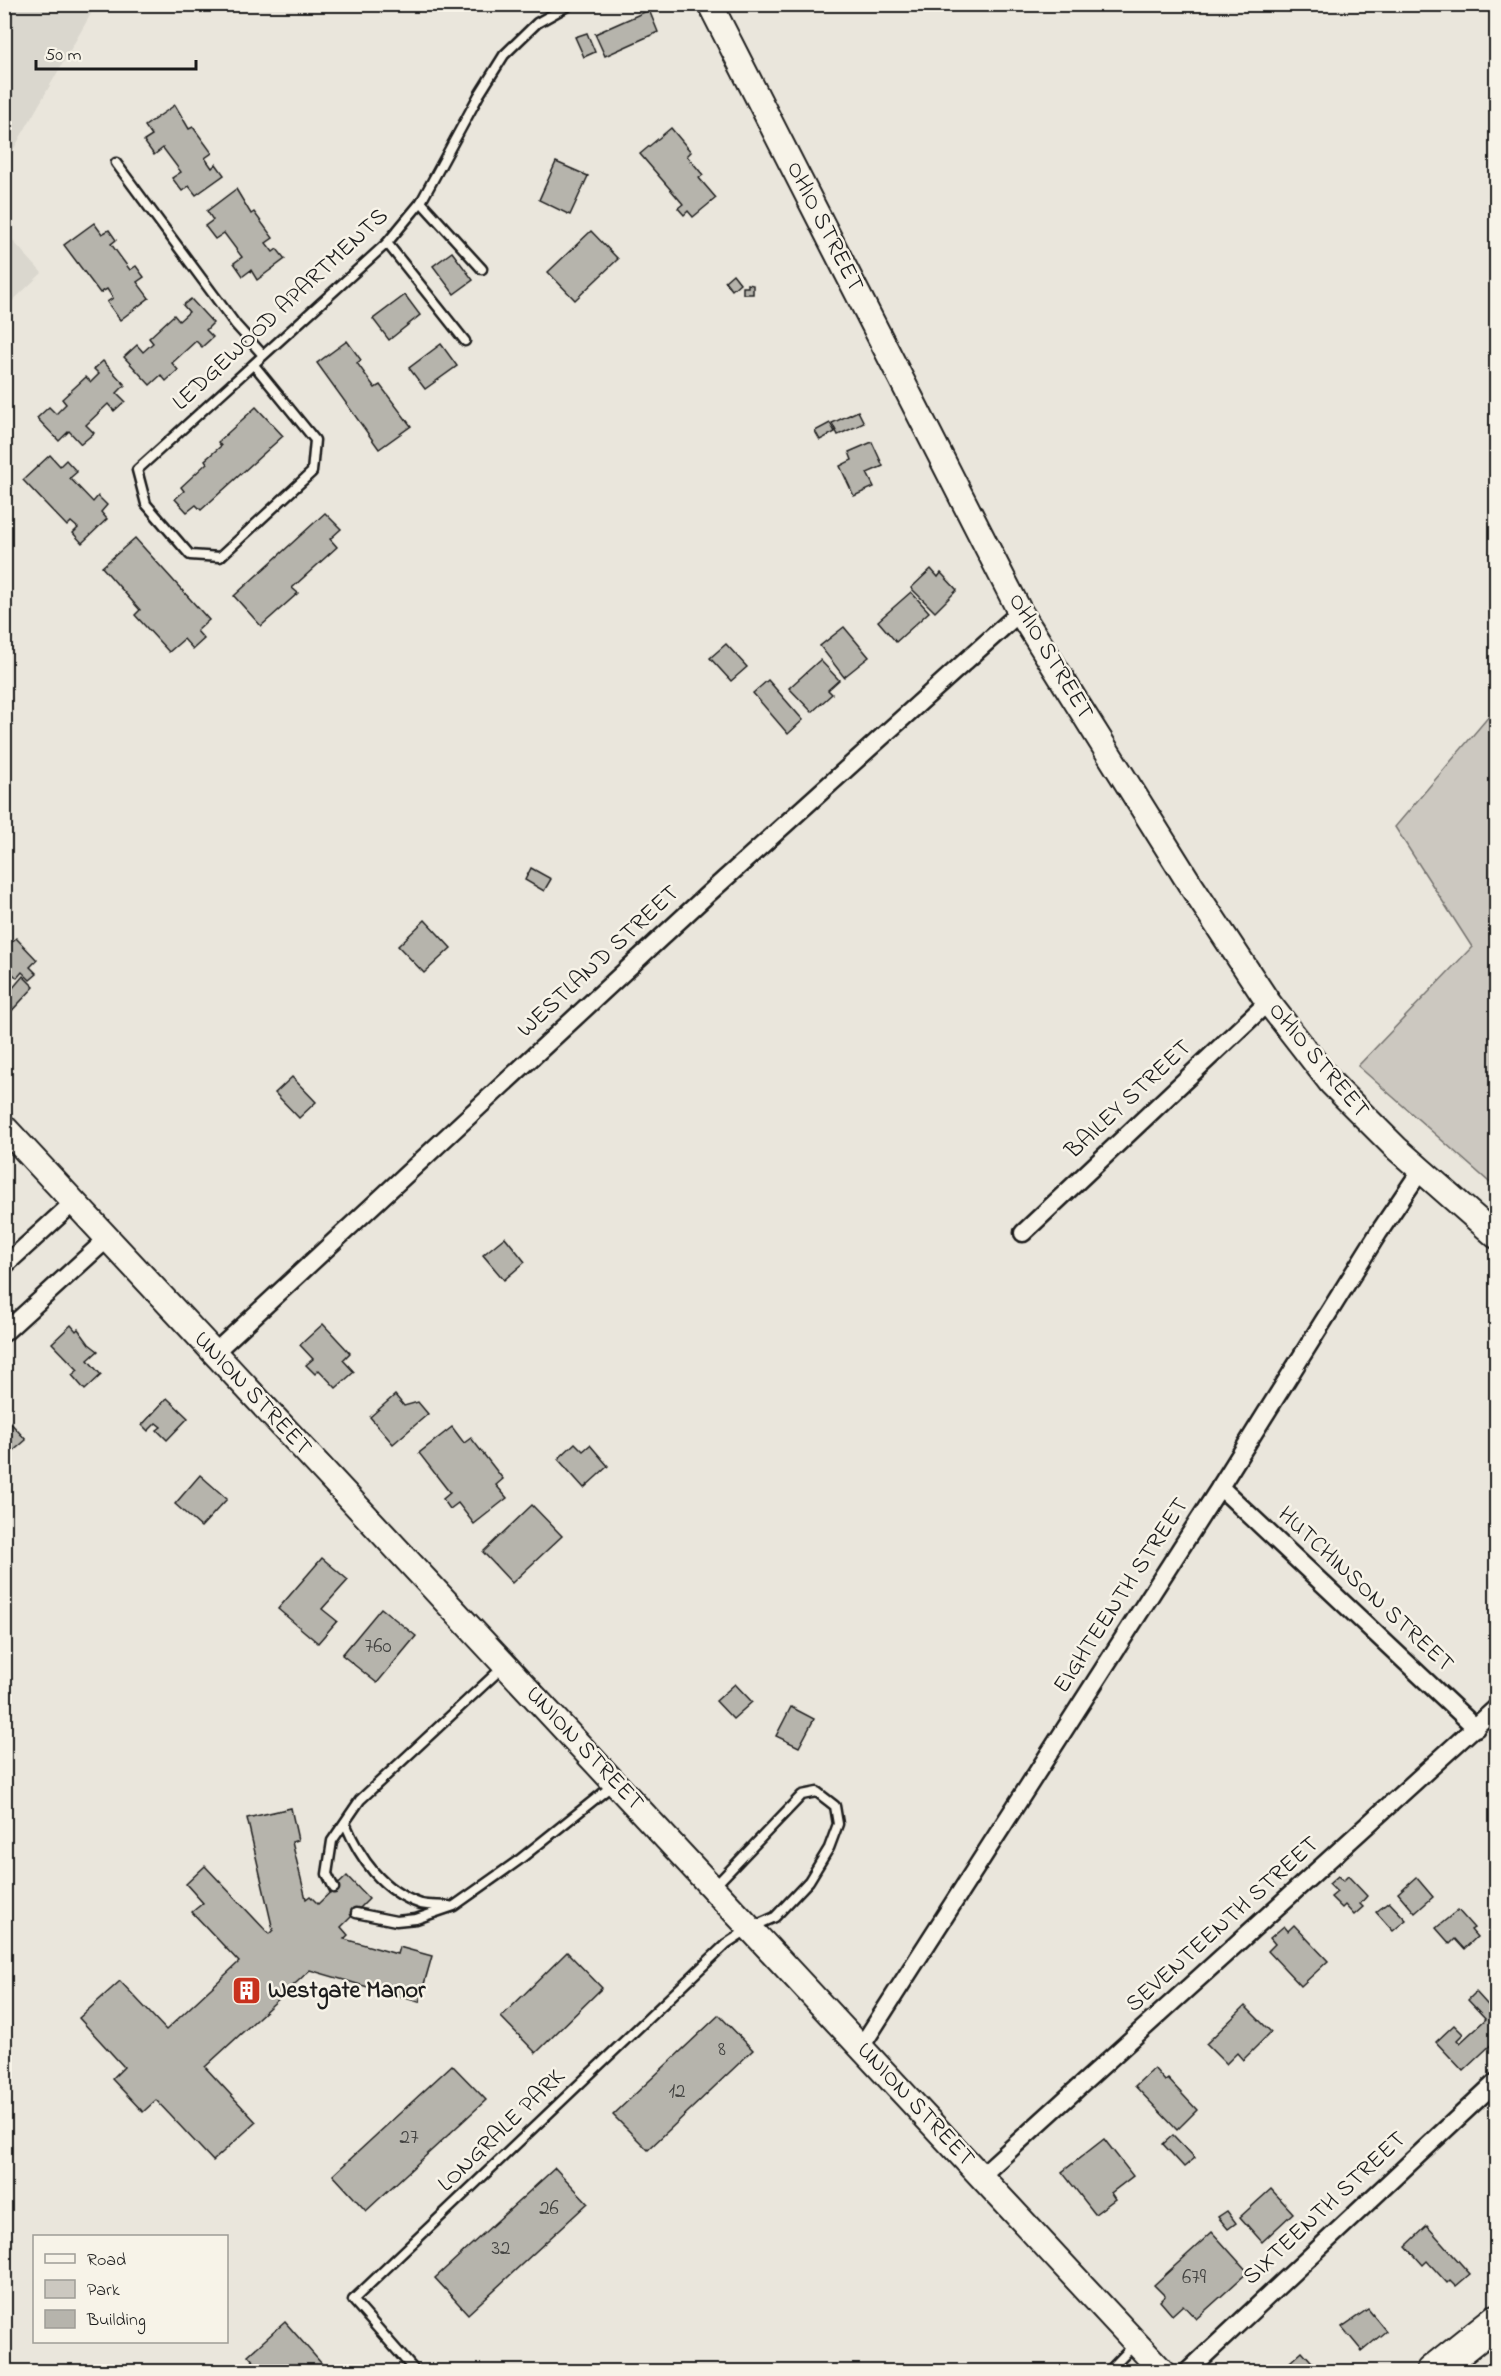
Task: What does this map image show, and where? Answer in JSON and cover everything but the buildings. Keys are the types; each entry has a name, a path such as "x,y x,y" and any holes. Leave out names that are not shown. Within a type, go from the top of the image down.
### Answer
{"highway":[{"path":"1432,2372 1497,2321"}],"main road":[{"name":"OHIO STREET","path":"710,4 1020,612 1190,884 1268,1002 1331,1083 1421,1170 1497,1236"},
{"name":"UNION STREET","path":"4,1127 1163,2372"}],"street":[{"name":"WESTLAND STREET","path":"214,1353 708,894 1020,612"},
{"name":"BAILEY STREET","path":"1023,1233 1268,1002"},
{"name":"EIGHTEENTH STREET","path":"861,2047 1220,1487 1379,1232 1421,1170"},
{"path":"4,1266 74,1202"},
{"path":"4,1333 107,1239"},
{"name":"HUTCHINSON STREET","path":"1220,1487 1476,1728"},
{"name":"SEVENTEENTH STREET","path":"981,2176 1497,1708"},
{"name":"SIXTEENTH STREET","path":"1187,2372 1497,2082"}],"lane":[{"name":"LEDGEWOOD APARTMENTS","path":"254,365 315,440 312,472 220,557 190,555 146,504 137,470 387,243 421,202 479,95 504,55 537,23 571,4"},
{"path":"116,163 236,325 263,356"},
{"path":"421,202 482,269"},
{"path":"387,243 465,341"},
{"path":"334,1888 327,1874 332,1841 360,1800 505,1665"},
{"path":"356,1913 396,1921 416,1919 454,1906 519,1860 615,1783"},
{"path":"713,1888 802,1795 817,1792 835,1806 838,1824 829,1848 809,1881 775,1917 750,1928"},
{"path":"345,1823 357,1852 385,1884 422,1904 454,1906"},
{"name":"LONGRALE PARK","path":"416,2372 353,2300 726,1944 750,1928"},
{"path":"1108,2372 1137,2343"}],"shaded area":[{"path":"4,5 96,5 5,164"},
{"path":"5,232 42,273 5,308"}],"green space":[{"path":"1496,708 1496,1188 1358,1066 1472,947 1395,827"}],"place":[{"name":"Westgate Manor","path":"247,1991"}]}
